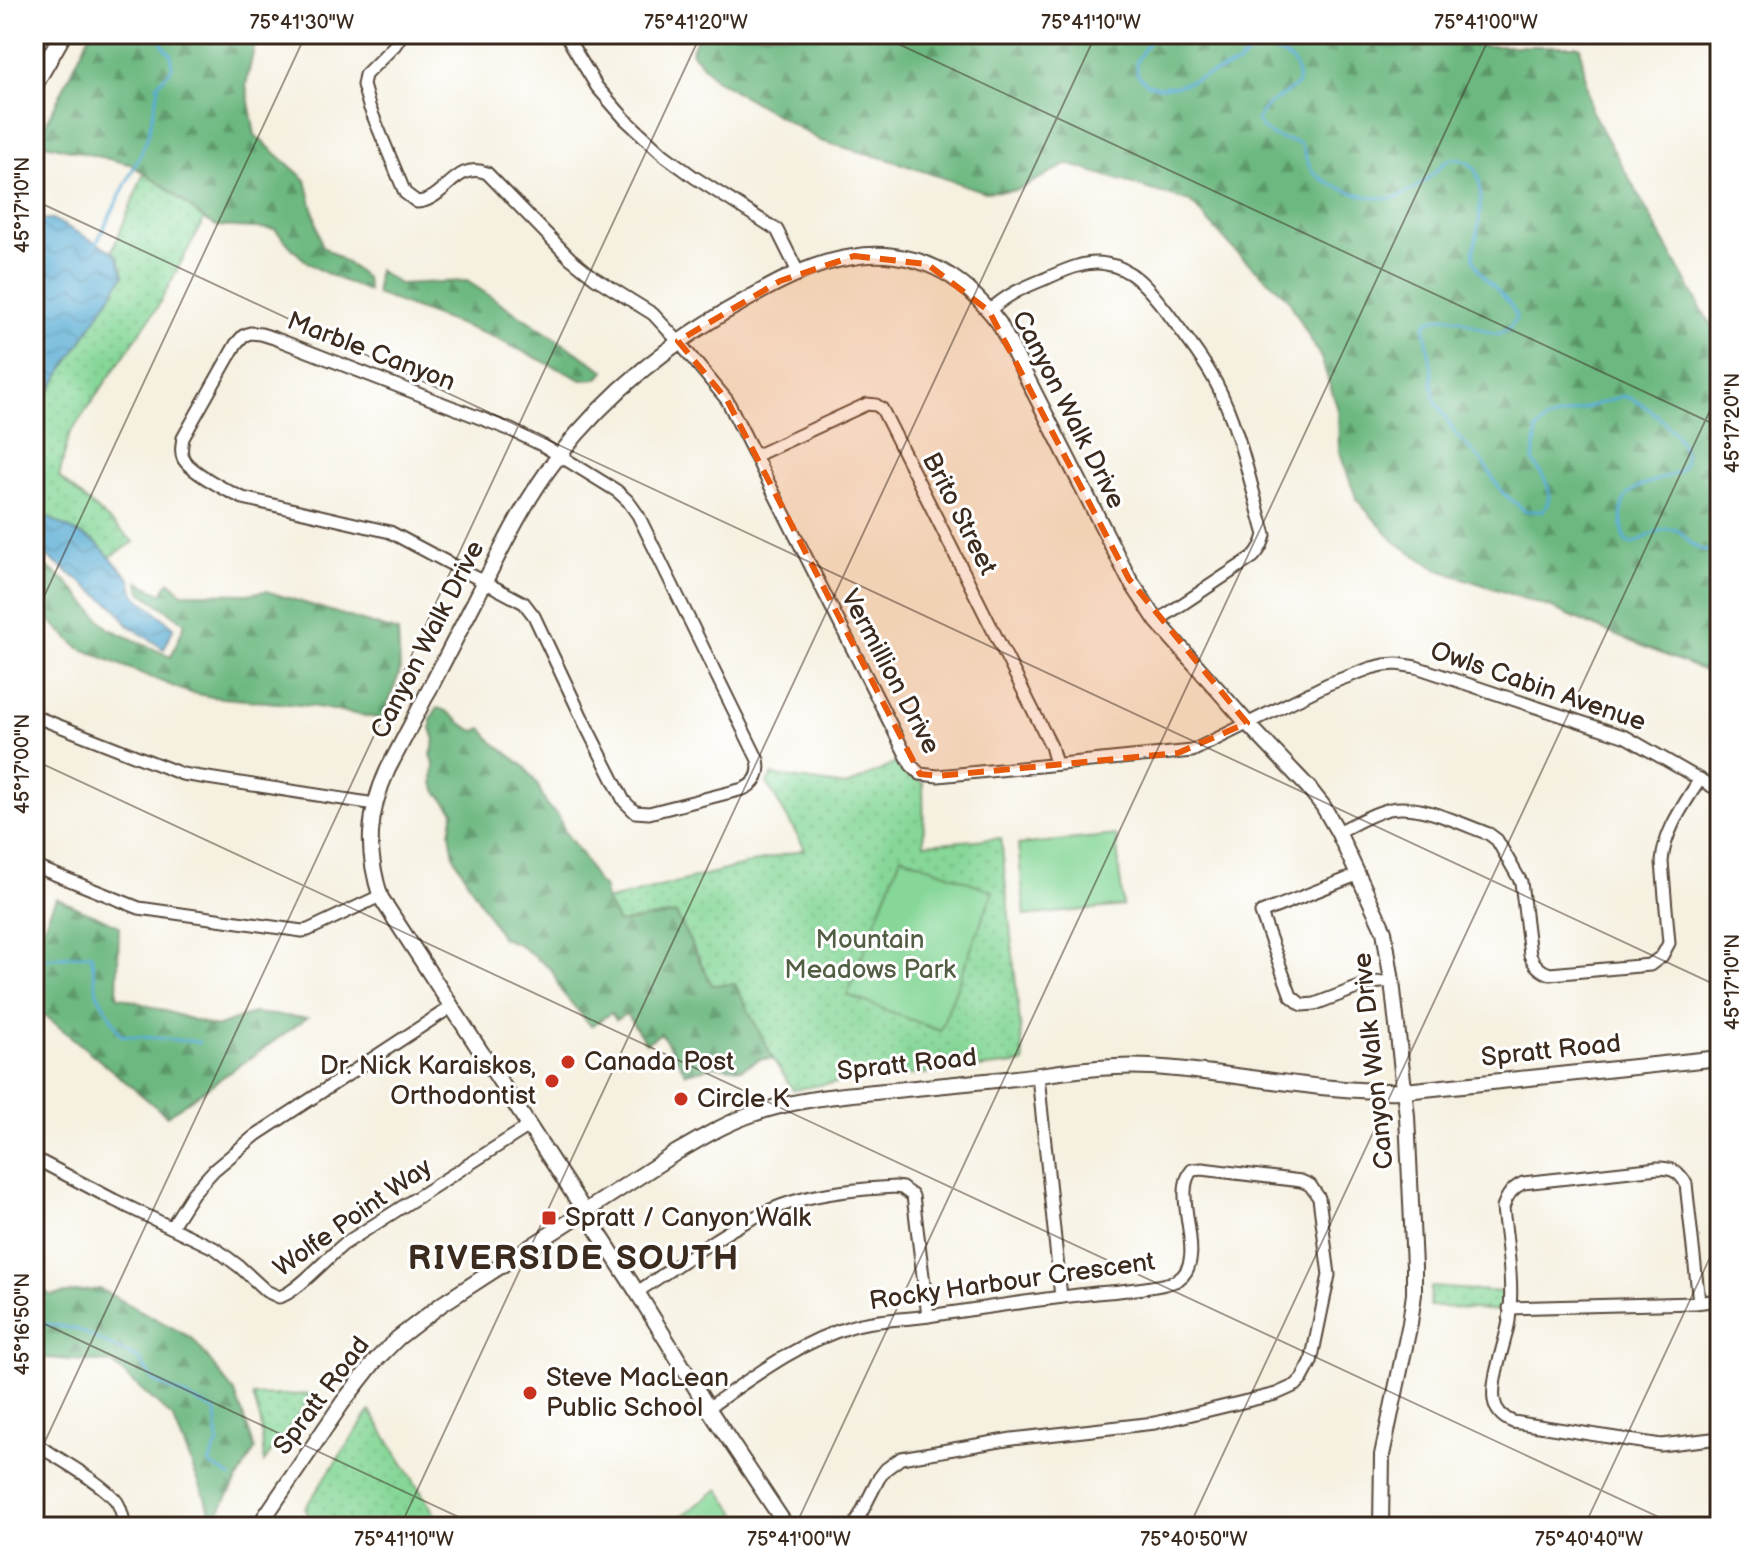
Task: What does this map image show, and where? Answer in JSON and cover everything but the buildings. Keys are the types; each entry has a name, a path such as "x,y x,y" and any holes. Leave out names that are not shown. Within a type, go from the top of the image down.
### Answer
{"main road":[{"path":"34,85 63,34"}],"street":[{"name":"Vermillion Drive","path":"402,34 365,75 363,90 402,187 417,202 426,201 468,171 487,173 570,258 595,278 647,310 678,341 727,400 915,770 926,776 938,776 1192,751 1247,723"},
{"path":"565,34 597,87 625,119 664,155 694,177 777,230 798,272"},
{"name":"Canyon Walk Drive","path":"787,1527 380,896 371,857 370,834 375,804 388,769 485,581 525,508 559,455 622,389 678,341 719,314 798,272 854,256 883,255 909,259 951,276 975,295 999,323 1117,559 1157,621 1323,806 1384,931 1405,1091 1414,1294 1382,1455 1381,1527"},
{"path":"989,311 1007,295 1064,270 1085,264 1106,264 1126,271 1146,286 1216,382 1236,436 1265,535 1264,541 1253,557 1157,621"},
{"name":"Marble Canyon","path":"485,581 390,532 243,498 184,461 183,438 231,350 243,336 261,334 511,430 559,455"},
{"name":"Brito Street","path":"755,456 867,404 882,409 1051,746 1056,764"},
{"path":"485,581 517,598 530,609 624,801 635,812 649,813 743,789 755,781 758,760 638,515 617,491 559,455"},
{"name":"Owls Cabin Avenue","path":"1247,723 1328,684 1371,668 1397,664 1416,667 1626,737 1720,791"},
{"path":"34,716 182,774 375,804"},
{"path":"1338,832 1374,814 1404,808 1489,834 1497,840 1521,882 1530,955 1542,971 1550,974 1650,965 1662,956 1669,943 1663,852 1672,826 1700,779"},
{"path":"34,866 139,908 296,930 308,930 380,896"},
{"path":"1357,875 1261,913 1291,996 1302,1005 1315,1004 1370,983 1392,981"},
{"path":"172,1226 193,1193 214,1170 256,1135 451,1007"},
{"name":"Spratt Road","path":"258,1527 349,1394 398,1338 442,1304 702,1137 739,1119 767,1110 829,1097 1109,1067 1148,1067 1377,1092 1720,1058"},
{"path":"1038,1076 1061,1297"},
{"name":"Wolfe Point Way","path":"34,1158 216,1249 266,1291 274,1296 285,1296 344,1244 529,1126"},
{"path":"1699,1302 1686,1184 1674,1170 1658,1168 1523,1183 1510,1192 1503,1208 1511,1281 1509,1320 1494,1392 1496,1410 1513,1422 1661,1445 1720,1438"},
{"name":"Rocky Harbour Crescent","path":"708,1408 803,1345 852,1326 1176,1282 1191,1260 1185,1182 1192,1170 1301,1181 1310,1185 1319,1198 1329,1275 1311,1362 1296,1385 1276,1394 1155,1423 1012,1439 901,1458 879,1478 854,1527"},
{"path":"637,1292 732,1230 770,1211 809,1197 847,1190 895,1187 913,1196 928,1316"},
{"path":"1509,1308 1720,1300"},
{"path":"34,1445 116,1500 125,1527"}],"highlighted area":[{"path":"854,256 927,264 989,311 1129,579 1247,723 1178,753 938,776 920,774 727,400 678,341 780,281"}],"green space":[{"path":"90,34 257,34 246,85 255,135 306,180 322,246 366,278 368,291 313,266 275,229 216,226 130,164 37,142"},
{"path":"699,34 1366,34 1376,46 1580,46 1591,110 1720,342 1720,677 1552,608 1439,570 1395,542 1357,500 1339,451 1338,410 1321,358 1287,297 1235,251 1191,202 1068,164 1017,190 985,192 821,141 715,79 691,52"},
{"path":"144,173 204,219 157,308 69,435 59,477 134,542 110,557 97,543 34,510 34,415 124,275 118,256 112,251"},
{"path":"378,270 399,284 467,281 605,371 597,379 582,380 491,336 376,294"},
{"path":"34,557 67,582 108,628 171,657 185,623 141,592 138,582 162,594 169,581 182,593 248,594 266,591 398,632 400,671 383,719 311,706 187,692 79,648 34,606"},
{"path":"437,708 471,729 476,731 482,728 493,742 525,767 548,807 558,815 565,832 597,882 604,887 606,901 618,923 676,914 712,985 735,984 773,1059 760,1059 741,1069 716,1066 686,1073 661,1033 646,1043 626,1014 616,1020 611,1013 591,1026 561,991 552,970 518,944 502,938 454,856 450,833 454,811 433,783 434,763 431,755 435,740 431,719"},
{"name":"Mountain Meadows Park","path":"901,761 910,776 923,783 924,844 1001,838 1024,1063 793,1090 773,1059 735,985 712,985 676,914 618,923 606,901 805,849 767,783 772,775 846,786"},
{"path":"1116,835 1123,906 1025,916 1018,845"},
{"path":"901,856 993,891 940,1031 847,995"},
{"path":"56,898 119,926 117,996 216,1027 253,1013 307,1018 167,1116 34,1006 34,944"},
{"path":"34,1283 50,1295 100,1289 192,1338 235,1393 255,1449 214,1520 173,1418 112,1363 34,1357"},
{"path":"1431,1287 1503,1292 1501,1311 1430,1306"},
{"path":"313,1394 264,1462 261,1423 253,1396"},
{"path":"370,1411 443,1527 300,1527 308,1514 305,1508"},
{"path":"719,1489 746,1527 667,1527"}],"water":[{"path":"52,219 112,251 124,275 34,415 34,220"},
{"path":"34,510 97,543 130,579 134,594 174,627 164,649 127,624 116,608 34,547"}],"waterway":[{"path":"96,244 142,151 159,88 157,85 172,68 171,54 161,39 163,34"},
{"path":"986,34 1011,40 1037,34"},
{"path":"1153,34 1136,62 1137,74 1147,84 1159,87 1177,86 1238,64 1247,54 1268,49 1291,60 1297,70 1298,84 1269,104 1257,121 1274,136 1299,143 1312,170 1339,188 1376,198 1397,197 1416,187 1449,160 1461,160 1472,166 1479,182 1480,200 1474,259 1482,275 1514,310 1516,318 1502,333 1485,331 1448,317 1428,321 1425,326 1435,400 1457,436 1481,460 1503,493 1525,511 1543,511 1549,491 1533,461 1537,430 1545,421 1623,396 1633,400 1658,416 1679,439 1684,451 1684,463 1678,472 1639,487 1625,499 1622,508 1625,541 1633,544 1655,532 1669,529 1680,533 1700,549 1720,550"},
{"path":"34,960 91,954 97,993 121,1035 199,1042"},
{"path":"34,1322 76,1329 139,1359 154,1381 216,1411 218,1443 209,1464 231,1477"}],"place":[{"name":"Canada Post","path":"568,1062"},
{"name":"Dr. Nick Karaiskos, Orthodontist","path":"552,1081"},
{"name":"Circle K","path":"681,1099"},
{"name":"Spratt / Canyon Walk","path":"549,1218"},
{"name":"Steve MacLean Public School","path":"530,1393"}],"district":[{"name":"RIVERSIDE SOUTH","path":"574,1258"}]}
